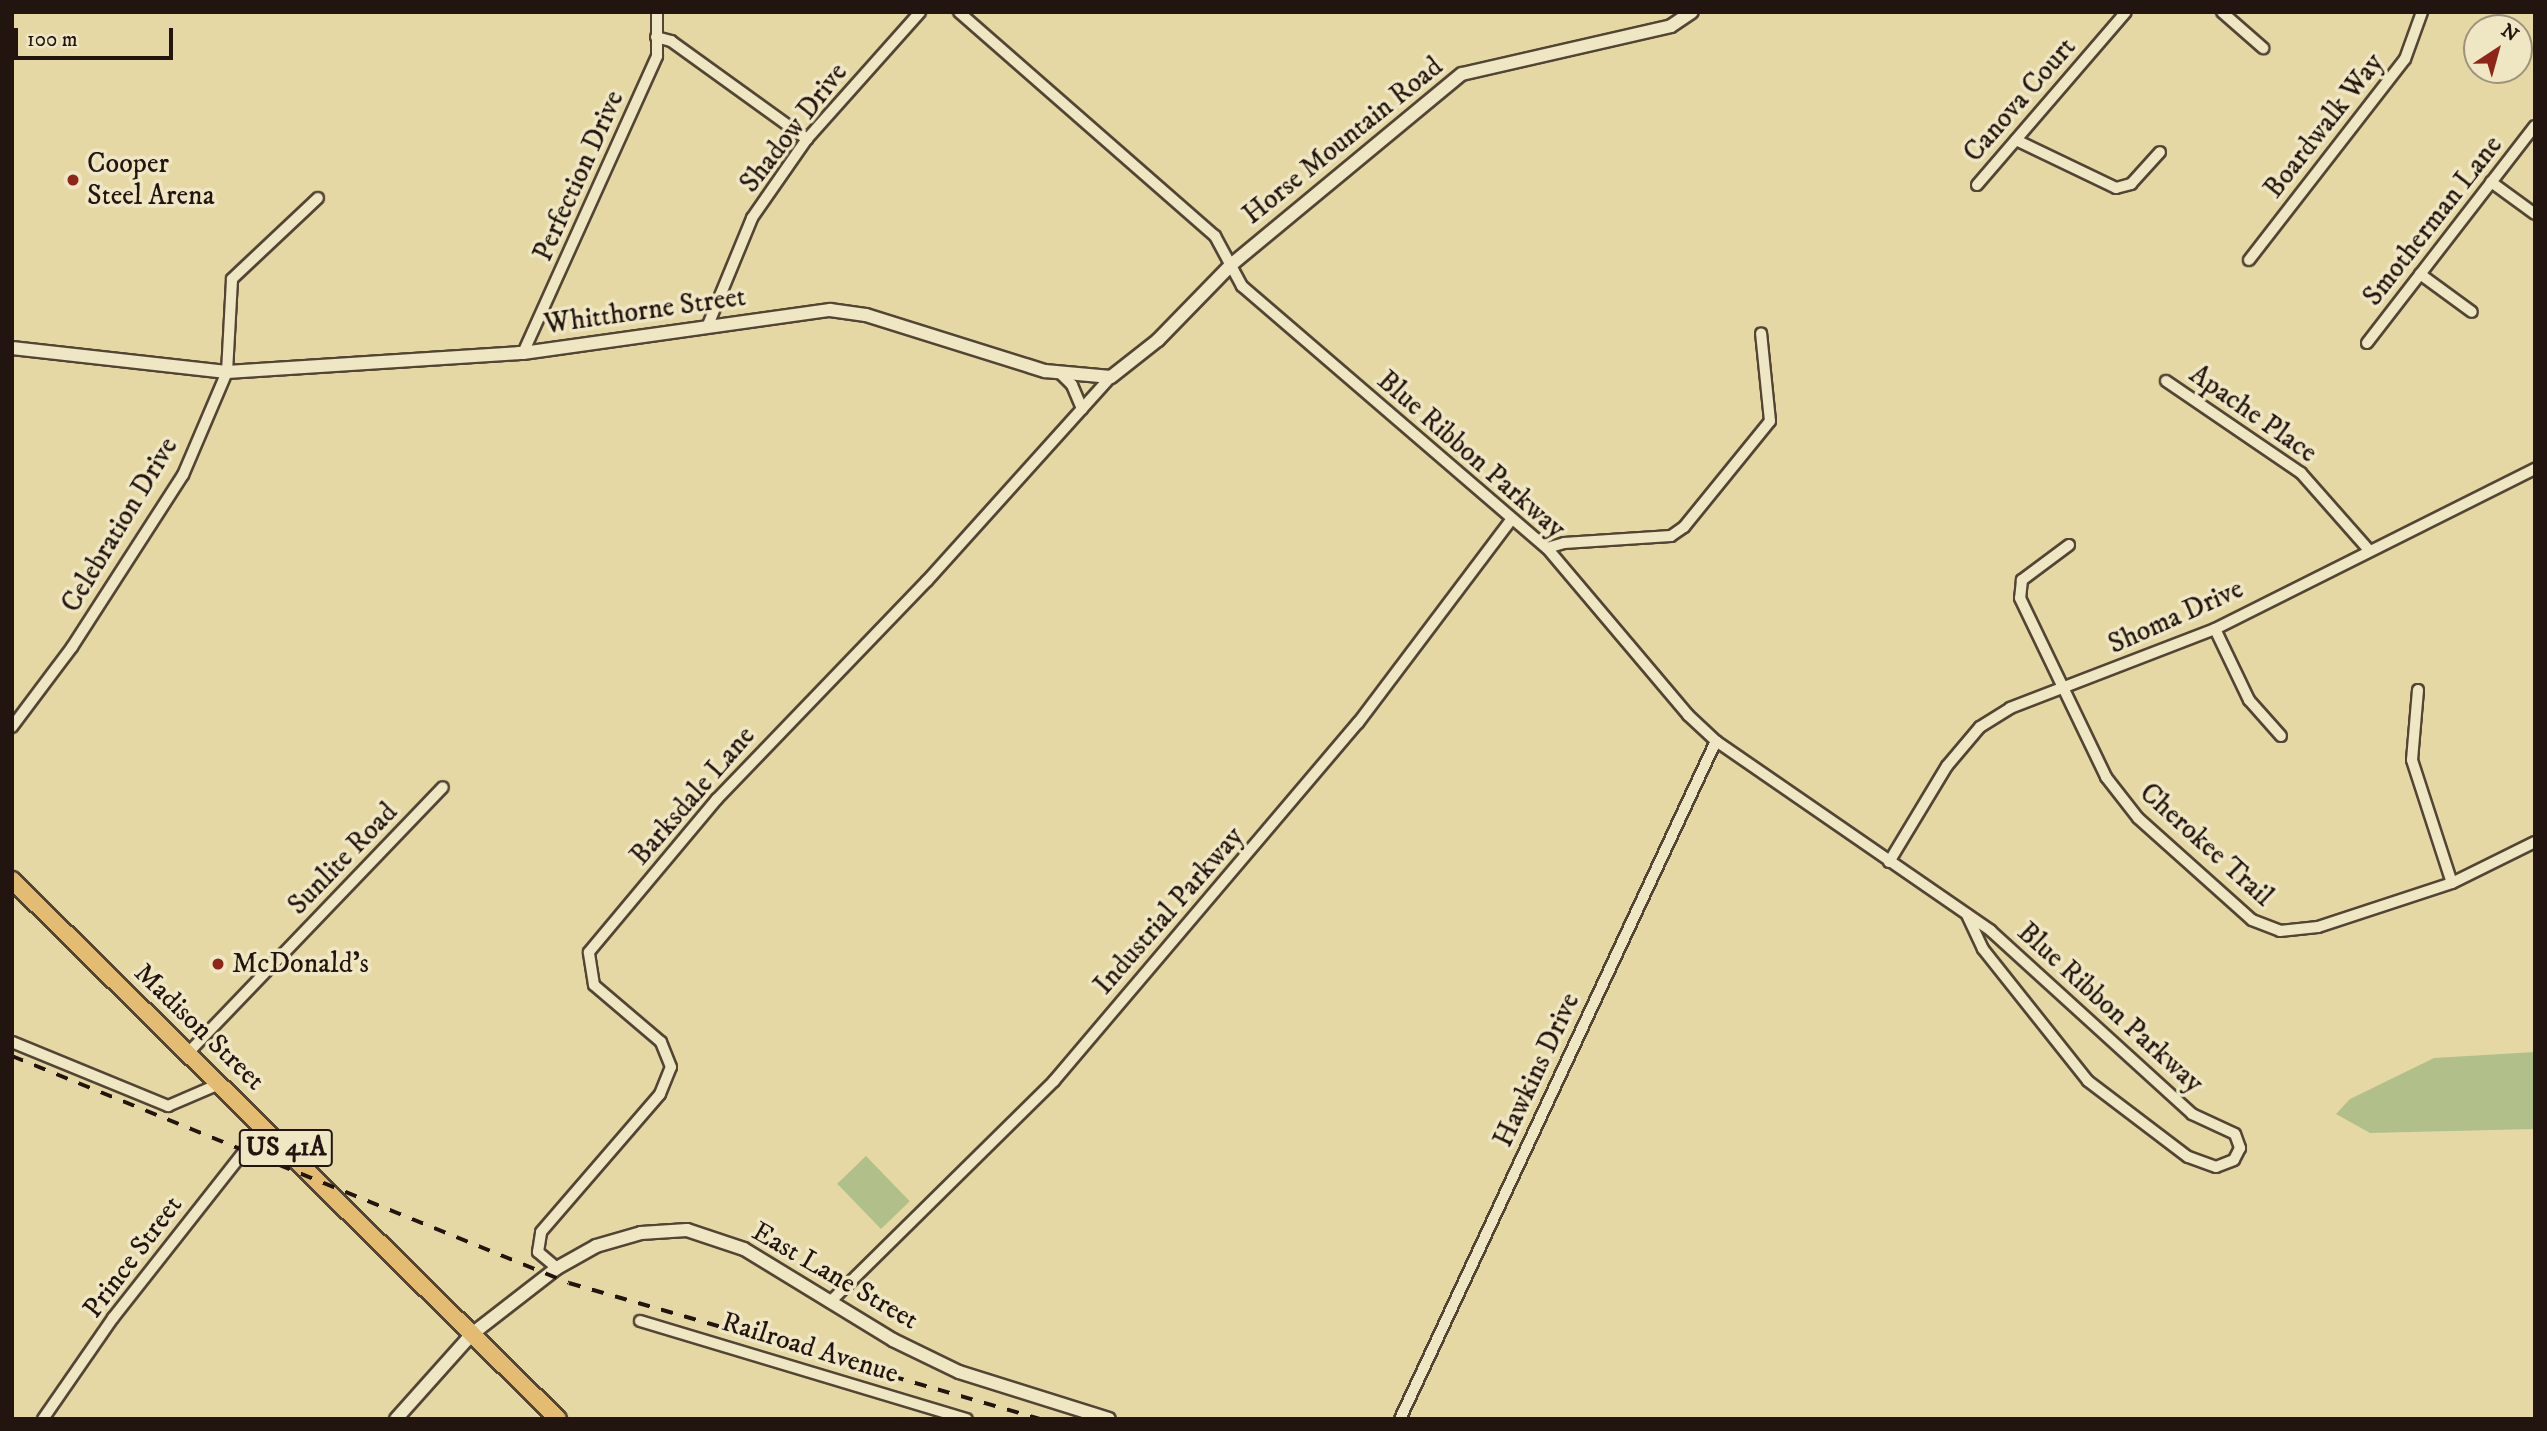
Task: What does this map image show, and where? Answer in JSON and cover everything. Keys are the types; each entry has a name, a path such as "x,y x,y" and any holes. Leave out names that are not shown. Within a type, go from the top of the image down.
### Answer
{"main road":[{"name":"Madison Street","path":"12,880 558,1419"}],"street":[{"name":"Shadow Drive","path":"708,325 752,218 807,139 920,12"},
{"name":"Blue Ribbon Parkway","path":"960,12 1214,236 1242,286 1510,521 1547,548 1688,715 1716,741 1967,915 2039,971 2192,1114 2235,1134 2240,1148 2234,1160 2216,1167 2188,1157 2088,1081 1983,948 1967,915"},
{"name":"Horse Mountain Road","path":"1232,264 1461,74 1671,26 1692,12"},
{"name":"Canova Court","path":"1977,185 2126,12"},
{"path":"2222,12 2263,48"},
{"name":"Boardwalk Way","path":"2249,260 2405,59 2421,12"},
{"name":"Perfection Drive","path":"523,353 657,56 654,13"},
{"path":"656,37 671,41 807,139"},
{"name":"Smotherman Lane","path":"2367,343 2535,126"},
{"path":"2016,140 2116,188 2131,184 2160,152"},
{"path":"2491,182 2535,214"},
{"name":"Celebration Drive","path":"12,727 72,647 183,475 227,372 232,279 318,198"},
{"path":"1111,377 1158,340 1232,264"},
{"path":"2420,274 2472,312"},
{"name":"Whitthorne Street","path":"12,348 227,372 523,353 708,325 852,311 1060,373 1111,377"},
{"path":"1547,548 1563,542 1671,536 1684,527 1770,421 1761,333"},
{"path":"1060,373 1072,385 1082,410"},
{"name":"Barksdale Lane","path":"556,1268 538,1252 541,1232 660,1094 671,1067 661,1042 594,985 589,953 718,799 927,581 1111,377"},
{"name":"Apache Place","path":"2166,381 2301,473 2368,549"},
{"name":"Shoma Drive","path":"1889,862 1947,766 1980,727 2010,708 2216,629 2368,549 2535,469"},
{"name":"Industrial Parkway","path":"830,1302 1054,1081 1358,723 1510,521"},
{"name":"Cherokee Trail","path":"2069,545 2029,573 2021,585 2024,608 2118,797 2230,904 2268,929 2318,927 2452,883 2535,842"},
{"path":"2216,629 2249,699 2281,736"},
{"path":"2418,690 2412,760 2452,883"},
{"name":"Hawkins Drive","path":"1401,1419 1716,741"},
{"name":"Sunlite Road","path":"188,1053 443,787"},
{"path":"12,1042 168,1106 219,1084"},
{"name":"Prince Street","path":"43,1419 113,1318 264,1126"},
{"name":"East Lane Street","path":"396,1419 472,1334 556,1268 596,1246 641,1233 687,1230 744,1248 893,1340 959,1372 1109,1419"},
{"name":"Railroad Avenue","path":"640,1321 967,1419"}],"green space":[{"path":"2535,1052 2535,1129 2370,1133 2336,1114 2350,1099 2434,1058"},
{"path":"866,1156 910,1201 881,1229 837,1184"}],"railway":[{"path":"12,1056 569,1283 1041,1419"}],"place":[{"name":"Cooper Steel Arena","path":"73,180"},
{"name":"McDonald's","path":"218,964"}]}
